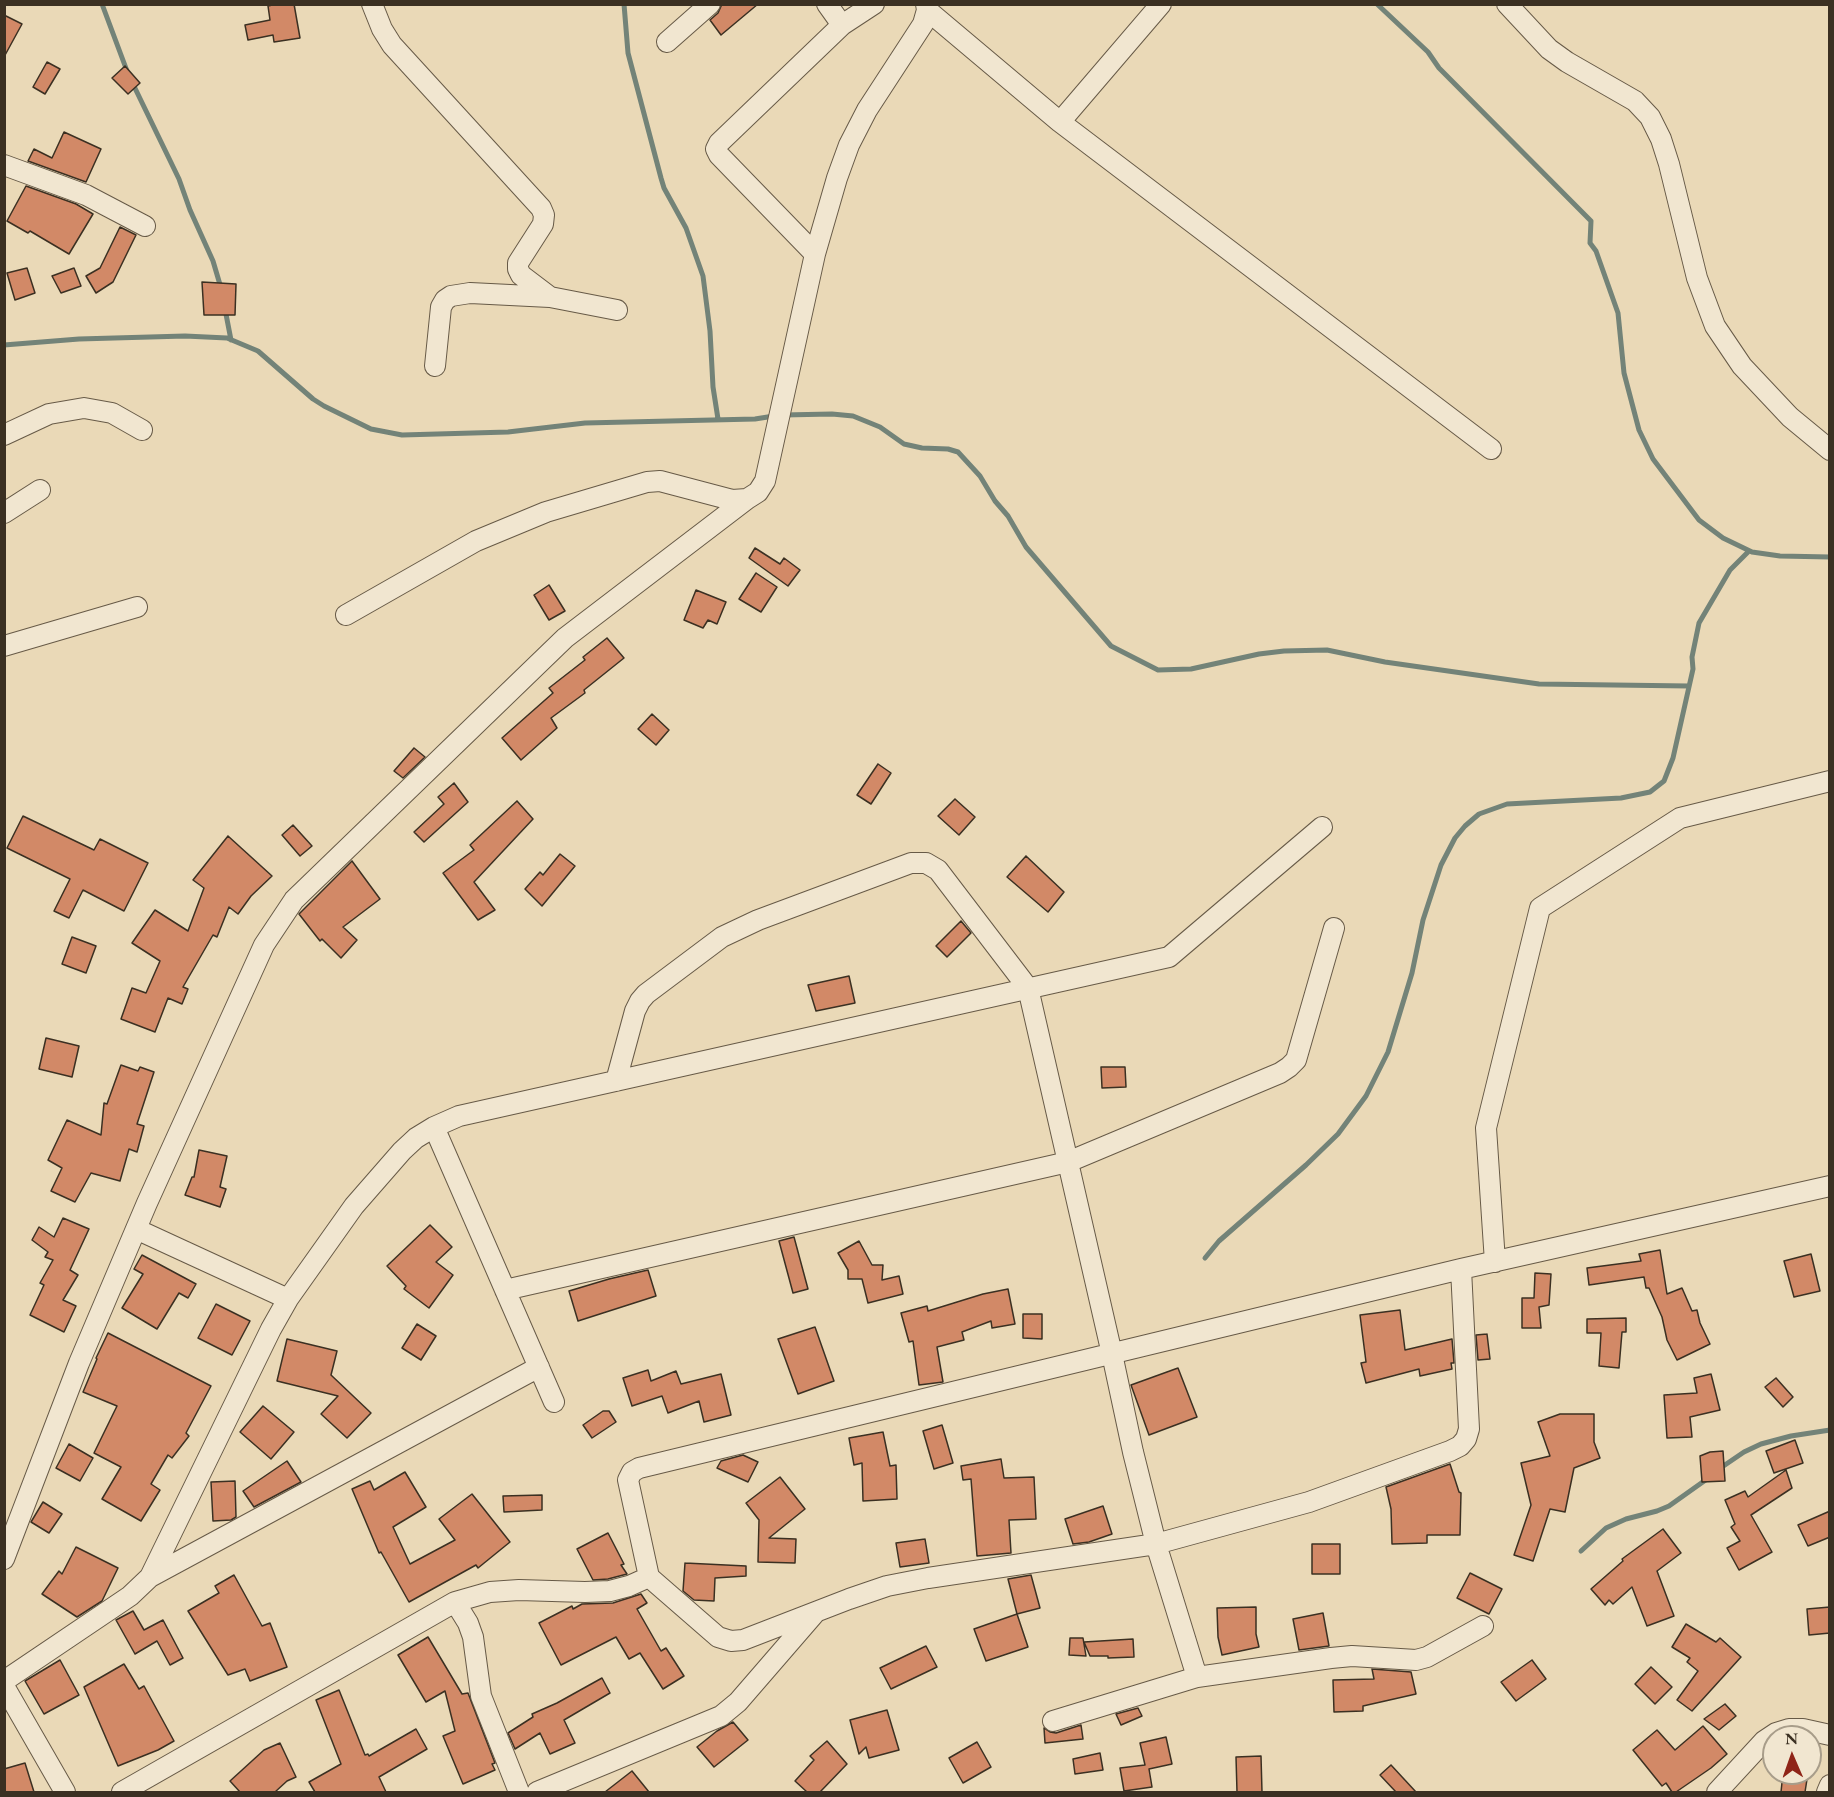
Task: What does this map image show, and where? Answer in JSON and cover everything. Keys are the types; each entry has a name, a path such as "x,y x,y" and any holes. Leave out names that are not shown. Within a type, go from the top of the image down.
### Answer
{"street":[{"path":"667,42 710,4"},
{"path":"827,4 842,25"},
{"path":"815,254 719,155 716,149 719,143 842,25 874,4"},
{"path":"1060,122 1161,4"},
{"path":"1507,4 1549,50 1635,101 1650,117 1670,164 1697,278 1715,326 1750,375 1790,417 1830,450"},
{"path":"373,5 382,29 392,45 541,208 544,215 543,224 518,263 518,269 521,275 550,297"},
{"path":"4,1559 79,1363 136,1229 264,945 294,900 565,638 758,492 765,481 815,254 837,178 849,145 867,110 924,24 927,8 1060,122 1491,448"},
{"path":"4,165 86,195 145,226"},
{"path":"435,366 441,307 451,296 470,293 550,297 617,310"},
{"path":"4,435 49,414 84,408 112,413 142,430"},
{"path":"346,615 476,541 546,512 646,482 660,481 732,500 747,499"},
{"path":"4,513 40,490"},
{"path":"4,646 137,607"},
{"path":"1495,1262 1486,1128 1540,908 1680,818 1830,781"},
{"path":"150,1577 271,1329 288,1299 354,1206 416,1138 459,1116 1169,957 1322,827"},
{"path":"615,1081 640,1001 692,958 722,937 758,920 910,863 926,863 938,870 1028,988 1133,1452 1156,1544 1197,1677"},
{"path":"505,1290 1068,1162 1280,1073 1296,1060 1335,928"},
{"path":"434,1127 554,1402"},
{"path":"1461,1269 1469,1429 1466,1439 1460,1446 1310,1502 1156,1544 887,1586 743,1640 731,1641 718,1637 649,1577 628,1480 632,1472 639,1467 1461,1269 1830,1186"},
{"path":"136,1229 288,1299"},
{"path":"4,1681 130,1596 150,1577 539,1367"},
{"path":"122,1792 455,1602 490,1592 610,1591 649,1577"},
{"path":"455,1602 468,1623 473,1637 481,1696 519,1792"},
{"path":"537,1792 721,1716 738,1702 817,1611"},
{"path":"1053,1721 1197,1677 1352,1656 1416,1660 1427,1657 1483,1626"},
{"path":"4,1686 65,1792"},
{"path":"1717,1792 1764,1741 1776,1733 1788,1729 1803,1729 1830,1735"},
{"path":"1827,1792 1830,1785"}],"building":[{"path":"294,4 300,38 274,42 273,35 248,40 245,25 270,20 268,6"},
{"path":"722,4 758,4 721,35 710,20 718,13"},
{"path":"4,15 22,24 4,57"},
{"path":"47,62 60,69 45,94 33,87"},
{"path":"125,66 140,83 128,94 112,78"},
{"path":"64,132 101,149 86,182 28,161 34,149 52,158"},
{"path":"26,186 76,204 93,214 69,254 30,231 28,233 7,221"},
{"path":"120,227 136,235 113,282 96,293 86,276 100,268"},
{"path":"27,268 35,293 15,300 7,273"},
{"path":"74,268 81,286 61,293 52,276"},
{"path":"202,282 236,284 235,315 204,315"},
{"path":"755,548 780,564 784,558 800,570 788,586 749,558"},
{"path":"756,573 777,587 761,612 739,599"},
{"path":"549,585 565,611 549,620 534,595"},
{"path":"696,590 726,602 717,624 708,620 703,628 684,620"},
{"path":"607,638 624,658 584,690 585,693 551,718 557,728 521,760 502,738 553,693 549,688 585,660 583,657"},
{"path":"652,714 669,730 656,745 638,729"},
{"path":"414,748 425,757 403,778 394,771"},
{"path":"878,764 891,773 871,804 857,795"},
{"path":"454,783 468,802 424,842 414,832 444,804 438,797"},
{"path":"955,799 975,817 959,835 938,816"},
{"path":"517,801 533,819 474,882 495,910 478,920 443,873 474,850 470,845"},
{"path":"23,816 94,850 100,839 148,863 124,911 83,890 69,918 54,911 70,879 7,848"},
{"path":"293,825 312,846 300,856 282,835"},
{"path":"228,836 272,876 251,896 238,914 229,907 217,937 213,935 183,987 188,989 182,1004 168,998 155,1032 121,1019 132,988 146,993 160,961 132,943 155,910 188,931 204,888 193,880"},
{"path":"560,854 575,866 542,906 525,889 540,872 543,875"},
{"path":"1026,856 1064,892 1048,912 1007,877"},
{"path":"352,861 380,899 343,927 357,940 341,958 322,939 320,941 299,914"},
{"path":"961,921 971,933 947,957 936,946"},
{"path":"72,937 96,946 86,973 62,964"},
{"path":"849,976 855,1003 816,1011 808,985"},
{"path":"46,1038 79,1046 72,1077 39,1069"},
{"path":"121,1065 138,1071 140,1067 154,1072 137,1124 144,1126 137,1152 129,1149 120,1181 91,1173 75,1202 51,1191 62,1168 48,1160 67,1120 101,1135 104,1103 107,1104"},
{"path":"1101,1067 1125,1067 1126,1087 1102,1088"},
{"path":"199,1150 227,1156 220,1187 226,1189 220,1207 185,1195 194,1177"},
{"path":"63,1218 89,1229 70,1270 78,1275 63,1300 76,1306 64,1332 30,1315 44,1285 40,1283 53,1260 45,1257 48,1252 32,1240 39,1227 54,1237"},
{"path":"430,1225 452,1247 436,1262 453,1275 429,1308 404,1289 406,1286 387,1266"},
{"path":"794,1237 808,1289 793,1293 779,1241"},
{"path":"859,1241 872,1265 883,1265 882,1280 899,1276 903,1294 868,1303 862,1279 848,1279 848,1270 838,1253"},
{"path":"1660,1250 1667,1294 1682,1288 1692,1311 1697,1310 1700,1323 1710,1344 1677,1360 1667,1340 1662,1317 1649,1288 1646,1288 1644,1277 1589,1285 1587,1268 1641,1261 1639,1254"},
{"path":"1811,1254 1820,1291 1794,1297 1784,1261"},
{"path":"142,1255 196,1284 188,1298 179,1293 157,1329 122,1308 143,1274 134,1269"},
{"path":"648,1270 656,1296 578,1321 569,1291"},
{"path":"1535,1273 1551,1274 1549,1305 1539,1307 1541,1328 1522,1328 1522,1298 1534,1298"},
{"path":"1008,1289 1015,1324 992,1328 991,1321 962,1332 964,1340 937,1347 943,1382 919,1385 913,1341 909,1342 901,1313 927,1306 928,1311 983,1294"},
{"path":"216,1304 250,1321 232,1355 198,1338"},
{"path":"1400,1310 1405,1350 1452,1339 1454,1363 1451,1363 1452,1369 1420,1376 1419,1369 1366,1383 1361,1363 1366,1362 1360,1315"},
{"path":"1023,1314 1042,1314 1042,1339 1023,1338"},
{"path":"1626,1318 1626,1332 1622,1332 1619,1368 1599,1366 1601,1333 1587,1333 1587,1319"},
{"path":"417,1324 436,1336 421,1360 402,1348"},
{"path":"815,1327 834,1381 798,1394 778,1339"},
{"path":"108,1333 211,1386 186,1433 189,1436 172,1458 168,1455 151,1484 160,1490 141,1521 102,1499 121,1467 94,1453 117,1406 83,1392"},
{"path":"1487,1334 1490,1359 1478,1360 1476,1335"},
{"path":"287,1339 337,1351 331,1375 371,1413 347,1438 321,1414 338,1396 277,1381"},
{"path":"1178,1368 1197,1417 1149,1435 1131,1385"},
{"path":"648,1370 651,1381 676,1371 681,1384 721,1374 731,1415 704,1422 699,1401 668,1413 662,1396 632,1406 623,1378"},
{"path":"1711,1374 1720,1410 1690,1417 1692,1437 1667,1438 1664,1395 1697,1393 1694,1378"},
{"path":"1776,1378 1793,1397 1783,1407 1765,1387"},
{"path":"263,1406 294,1432 271,1459 240,1432"},
{"path":"603,1411 609,1411 616,1422 592,1438 583,1425"},
{"path":"1560,1414 1594,1414 1594,1442 1600,1458 1574,1468 1565,1512 1550,1509 1533,1561 1514,1555 1531,1505 1521,1463 1550,1456 1538,1422"},
{"path":"942,1425 953,1463 934,1469 923,1431"},
{"path":"883,1432 890,1466 896,1465 897,1499 863,1501 862,1463 854,1465 849,1438"},
{"path":"1795,1440 1803,1463 1774,1473 1766,1451"},
{"path":"69,1444 93,1458 80,1481 56,1468"},
{"path":"1723,1451 1725,1481 1702,1482 1700,1456"},
{"path":"743,1455 758,1462 748,1482 717,1468 721,1461"},
{"path":"1001,1459 1004,1478 1034,1477 1036,1519 1009,1520 1011,1553 977,1556 971,1479 963,1480 961,1466"},
{"path":"287,1461 301,1482 254,1507 243,1491"},
{"path":"1450,1464 1461,1493 1460,1535 1427,1535 1427,1543 1392,1544 1391,1509 1386,1487"},
{"path":"1786,1470 1792,1488 1751,1515 1772,1552 1739,1570 1727,1548 1740,1541 1731,1527 1735,1524 1725,1500 1745,1491 1748,1497"},
{"path":"405,1472 426,1507 393,1527 410,1564 455,1540 439,1519 472,1494 510,1542 478,1568 476,1565 409,1602 381,1552 379,1553 352,1489 370,1481 374,1490"},
{"path":"780,1477 805,1509 769,1538 796,1539 795,1563 758,1562 759,1520 746,1503"},
{"path":"235,1481 236,1517 231,1520 213,1521 211,1482"},
{"path":"542,1495 542,1510 504,1512 503,1496"},
{"path":"43,1502 62,1514 49,1533 31,1522"},
{"path":"1103,1506 1112,1534 1089,1542 1073,1544 1065,1519"},
{"path":"1830,1511 1830,1537 1808,1546 1798,1525"},
{"path":"1663,1529 1681,1553 1657,1571 1674,1616 1647,1626 1632,1587 1613,1604 1609,1600 1605,1605 1591,1589 1623,1561 1622,1559"},
{"path":"608,1533 627,1574 593,1580 577,1549"},
{"path":"925,1539 929,1563 900,1567 896,1543"},
{"path":"1312,1544 1340,1544 1340,1574 1312,1574"},
{"path":"76,1547 118,1568 102,1601 77,1617 42,1594 59,1571 62,1574"},
{"path":"685,1563 746,1566 746,1576 715,1578 714,1601 694,1600 683,1591"},
{"path":"1470,1573 1502,1589 1489,1614 1457,1598"},
{"path":"234,1575 262,1626 270,1623 287,1667 250,1681 245,1669 228,1675 188,1611 219,1593 215,1586"},
{"path":"1031,1575 1040,1608 1017,1614 1008,1579"},
{"path":"641,1594 647,1603 637,1609 661,1651 666,1648 684,1676 663,1689 640,1653 629,1659 616,1637 561,1665 539,1623 572,1606 573,1609 582,1604 613,1603"},
{"path":"1256,1607 1256,1634 1259,1647 1222,1655 1218,1637 1217,1608"},
{"path":"1830,1607 1830,1633 1809,1635 1807,1609"},
{"path":"133,1611 144,1630 163,1620 183,1658 170,1665 157,1641 135,1654 116,1620"},
{"path":"1323,1613 1329,1646 1299,1650 1293,1619"},
{"path":"1017,1614 1028,1647 986,1661 974,1629"},
{"path":"1686,1624 1716,1642 1720,1638 1741,1657 1692,1711 1677,1700 1698,1671 1687,1662 1690,1658 1672,1647"},
{"path":"428,1637 462,1694 468,1693 495,1763 492,1764 495,1770 463,1784 443,1736 455,1731 445,1691 426,1702 398,1655"},
{"path":"1070,1638 1083,1638 1086,1656 1069,1655"},
{"path":"1133,1639 1134,1657 1090,1656 1084,1642"},
{"path":"926,1646 937,1667 891,1689 880,1668"},
{"path":"60,1660 79,1695 44,1714 25,1681"},
{"path":"1532,1660 1546,1679 1516,1701 1501,1682"},
{"path":"124,1664 139,1689 144,1686 174,1741 118,1766 84,1687"},
{"path":"1651,1667 1672,1687 1655,1704 1635,1684"},
{"path":"1372,1669 1411,1672 1416,1694 1363,1706 1363,1711 1334,1712 1333,1680 1374,1679"},
{"path":"602,1678 610,1693 564,1720 575,1743 550,1754 540,1733 515,1749 508,1733 533,1717 532,1714"},
{"path":"339,1690 365,1755 369,1756 416,1729 427,1749 379,1777 386,1792 315,1792 309,1782 341,1764 316,1700"},
{"path":"1725,1704 1736,1716 1719,1730 1704,1719"},
{"path":"1138,1708 1142,1716 1121,1725 1116,1714"},
{"path":"887,1710 899,1750 869,1758 866,1747 859,1754 850,1720"},
{"path":"733,1722 748,1740 714,1767 697,1747"},
{"path":"1081,1725 1083,1739 1045,1743 1044,1728 1056,1733"},
{"path":"1703,1726 1727,1754 1676,1792 1672,1792 1666,1783 1662,1786 1633,1750 1657,1730 1675,1750"},
{"path":"1166,1737 1172,1764 1149,1769 1152,1787 1124,1791 1120,1768 1145,1765 1140,1743"},
{"path":"827,1741 847,1764 820,1792 807,1792 795,1781 814,1760 810,1756"},
{"path":"977,1742 991,1767 963,1783 949,1758"},
{"path":"280,1743 296,1777 287,1781 275,1792 240,1792 230,1781 264,1750"},
{"path":"1100,1753 1103,1770 1075,1774 1073,1759"},
{"path":"1261,1756 1262,1792 1237,1792 1236,1757"},
{"path":"25,1763 34,1792 4,1792 4,1769"},
{"path":"1391,1765 1416,1792 1396,1792 1380,1775"},
{"path":"632,1771 649,1792 605,1792"},
{"path":"1782,1785 1806,1785 1805,1792 1781,1792"}],"waterway":[{"path":"102,4 127,71"},
{"path":"624,4 628,53 661,178 686,228 703,276 718,419"},
{"path":"1377,4 1428,52 1439,68 1591,221 1590,243 1596,251 1618,313 1624,373 1639,430 1653,459 1699,520 1723,538 1752,552 1780,556 1830,557"},
{"path":"132,82 179,179 213,261 221,288"},
{"path":"225,309 231,340"},
{"path":"4,345 79,339 185,336 227,338 258,351 324,406 371,429 402,435 508,432 585,423 755,419 774,416"},
{"path":"783,415 853,416 880,427 904,444 958,452 980,476 1026,547 1111,646 1158,670 1191,669 1259,654 1284,651 1327,650 1385,662 1539,684 1689,686"},
{"path":"1205,1258 1219,1241 1338,1134 1366,1096 1388,1052 1412,973 1423,920 1441,865 1455,838 1465,826 1479,814 1507,804 1621,798 1650,792 1664,781 1673,758 1693,669 1692,657 1699,623 1730,570 1749,551"},
{"path":"1719,1469 1744,1452 1761,1444 1791,1436 1830,1430"},
{"path":"1581,1551 1606,1528 1626,1519 1669,1506 1707,1479"}]}
